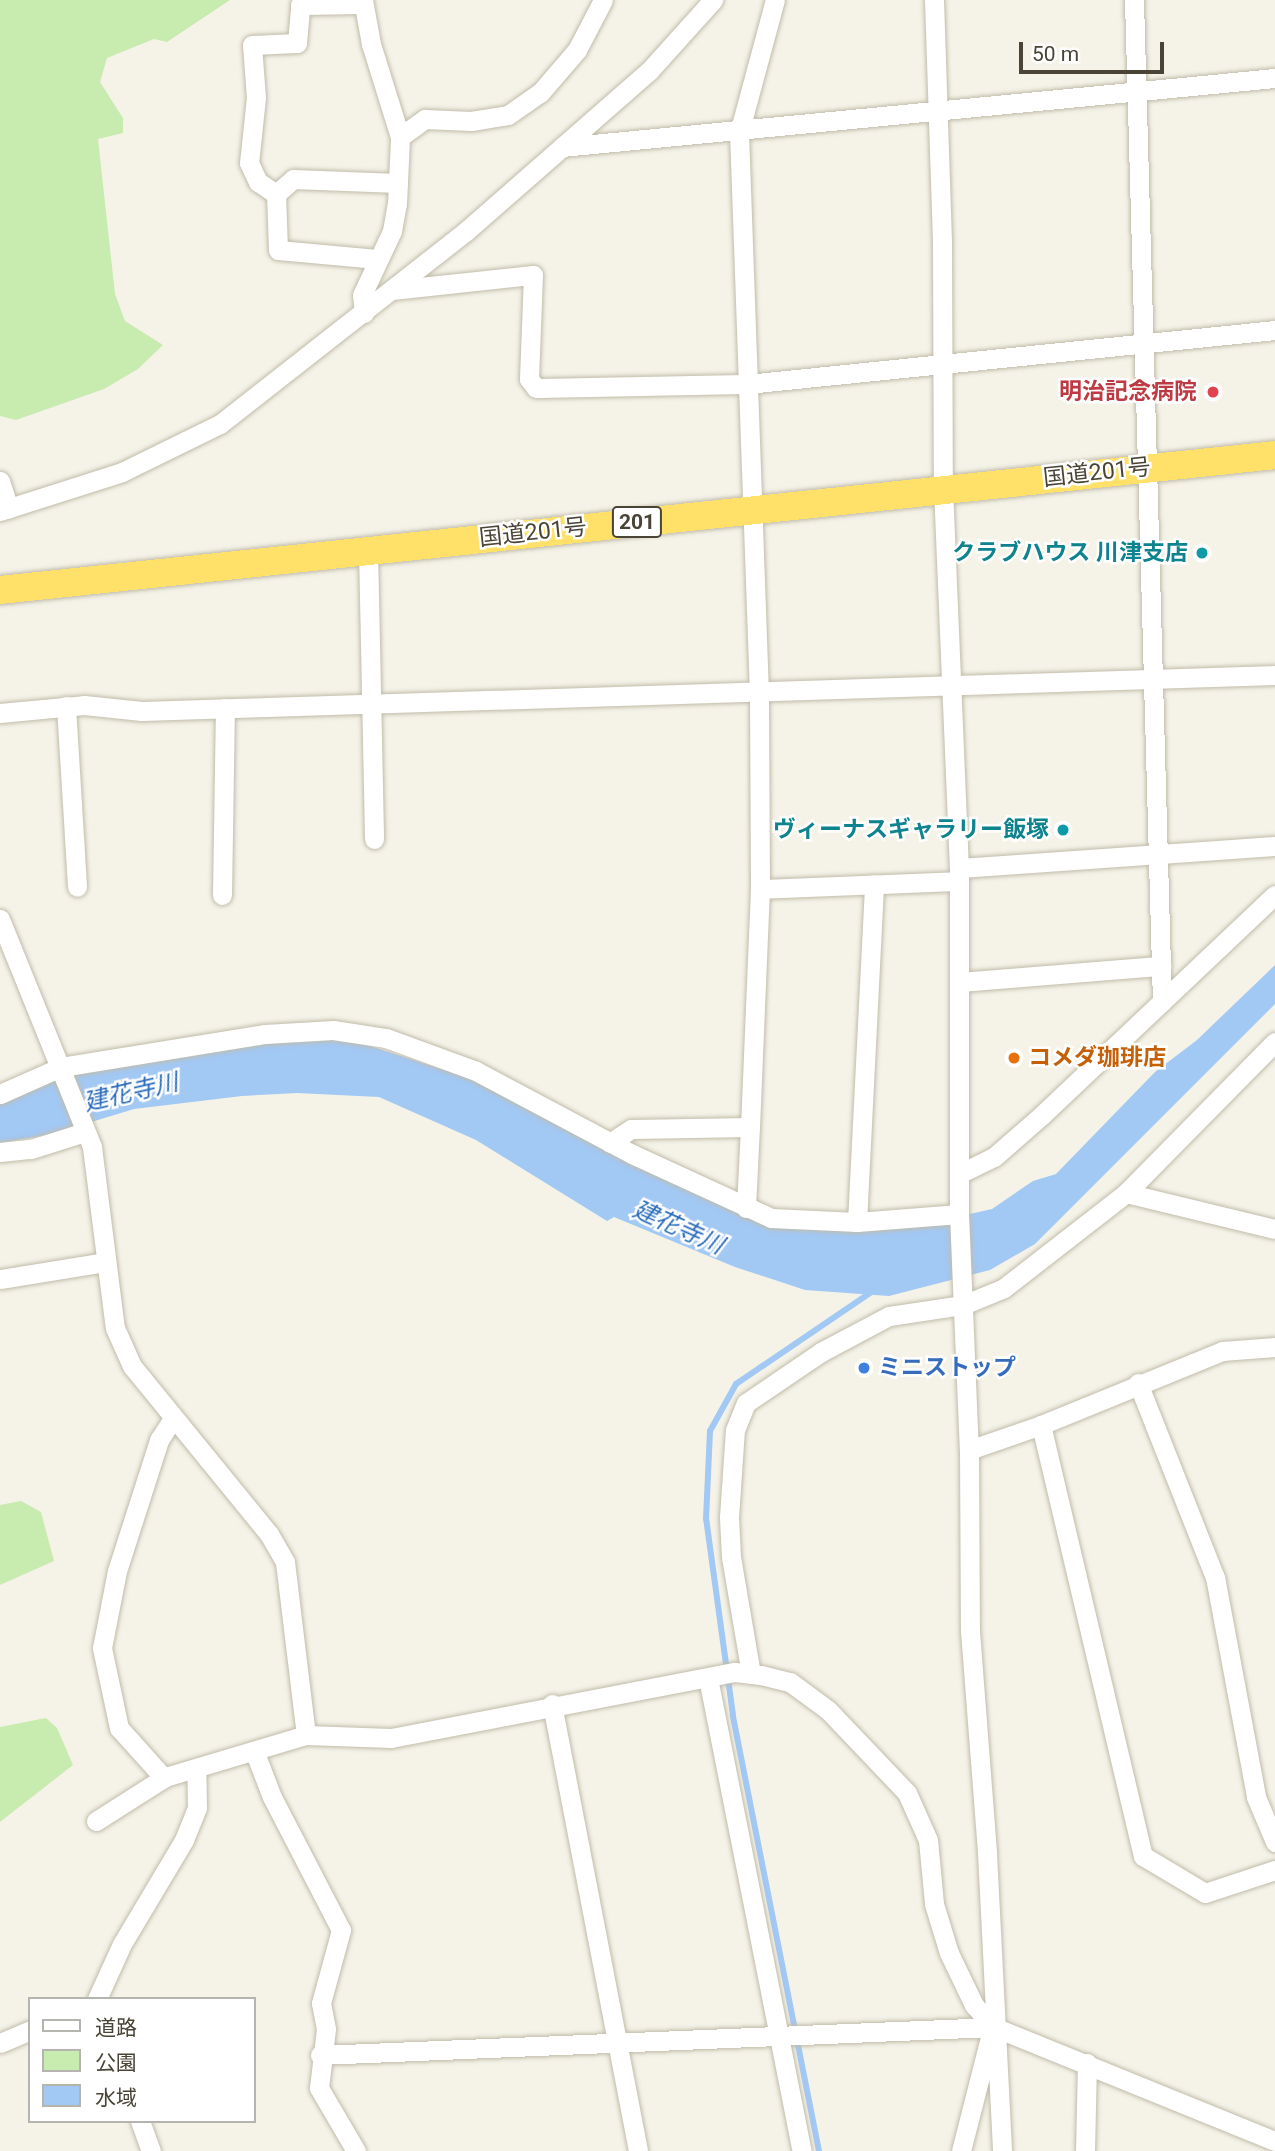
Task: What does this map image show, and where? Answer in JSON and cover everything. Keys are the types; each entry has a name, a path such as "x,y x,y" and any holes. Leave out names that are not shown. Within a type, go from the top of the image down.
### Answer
{"highway":[{"name":"国道201号","path":"0,590 943,488 1275,455"}],"street":[{"path":"400,137 425,119 471,121 508,115 540,93 577,50 603,0"},
{"path":"0,481 4,510 122,472 169,452 220,424 364,313 562,147 649,71 713,0"},
{"path":"746,1208 760,889 759,694 738,133 775,0"},
{"path":"934,0 943,366 943,488 959,874 959,1214 969,1450 970,1631 987,1853 1002,2151"},
{"path":"1134,0 1162,1002"},
{"path":"276,194 258,182 250,163 256,98 252,45 298,43 300,5 363,2 400,137 392,231 362,295 364,313"},
{"path":"562,147 738,133 1275,78"},
{"path":"276,194 293,179 398,183"},
{"path":"276,194 278,250 377,260"},
{"path":"392,290 533,275 529,379 536,388 747,384 1275,330"},
{"path":"368,550 374,704 374,839"},
{"path":"0,713 66,706 225,708 951,688 1275,675"},
{"path":"66,706 77,887"},
{"path":"222,895 225,708"},
{"path":"760,889 874,884 1275,846"},
{"path":"857,1222 874,884"},
{"path":"961,1173 993,1157 1275,895"},
{"path":"0,919 84,1129 103,1219 104,1262 115,1328 132,1366 172,1420 269,1534 285,1562 306,1735"},
{"path":"960,982 1161,966"},
{"path":"0,1094 62,1071 265,1034 333,1030 386,1038 476,1071 610,1143 771,1218 857,1222 959,1214"},
{"path":"751,1674 730,1544 733,1450 739,1415 758,1392 889,1316 1004,1288 1126,1193 1275,1042"},
{"path":"610,1143 631,1129 750,1127"},
{"path":"0,1152 31,1149 84,1129"},
{"path":"1126,1193 1275,1229"},
{"path":"0,1279 104,1262"},
{"path":"969,1450 1041,1425 1138,1383 1222,1351 1275,1347"},
{"path":"1138,1383 1215,1577 1256,1797 1275,1842"},
{"path":"164,1778 119,1728 102,1647 117,1572 159,1440 172,1420"},
{"path":"1041,1425 1143,1856 1205,1893 1275,1870"},
{"path":"96,1821 164,1778 255,1753 306,1735 391,1738 552,1704 708,1678 751,1674 790,1682 828,1710 907,1793 928,1840 934,1904 949,1953 974,2005 994,2027"},
{"path":"708,1678 802,2151"},
{"path":"552,1704 615,2043 638,2151"},
{"path":"255,1753 272,1797 341,1930 321,2003 326,2029 320,2055 319,2088 356,2151"},
{"path":"98,1997 122,1944 184,1840 197,1808 196,1769"},
{"path":"961,2151 994,2027"},
{"path":"320,2055 994,2027 1275,2141"},
{"path":"0,2043 28,2031"},
{"path":"1085,2151 1087,2063"},
{"path":"141,2123 150,2151"}],"green space":[{"path":"0,0 230,0 167,42 154,39 107,58 100,82 123,118 123,133 98,139 115,294 125,321 163,345 138,369 104,389 16,420 0,416"},
{"path":"21,1501 41,1512 54,1561 0,1585 0,1505"},
{"path":"46,1718 57,1728 73,1765 0,1822 0,1727"}],"water":[{"name":"建花寺川","path":"1275,965 1275,1004 1035,1244 990,1270 889,1296 805,1290 735,1267 614,1217 607,1221 476,1140 379,1097 297,1093 242,1096 134,1109 52,1134 0,1143 0,1098 78,1072 300,1038 355,1041 475,1080 745,1213 939,1221 992,1209 1033,1181 1056,1174 1155,1072 1197,1040"}],"waterway":[{"path":"819,2151 733,1715 706,1519 710,1431 736,1384 873,1291"}],"place":[{"name":"明治記念病院","path":"1213,392"},
{"name":"クラブハウス 川津支店","path":"1202,553"},
{"name":"ヴィーナスギャラリー飯塚","path":"1063,830"},
{"name":"コメダ珈琲店","path":"1014,1058"},
{"name":"ミニストップ","path":"864,1368"}]}
